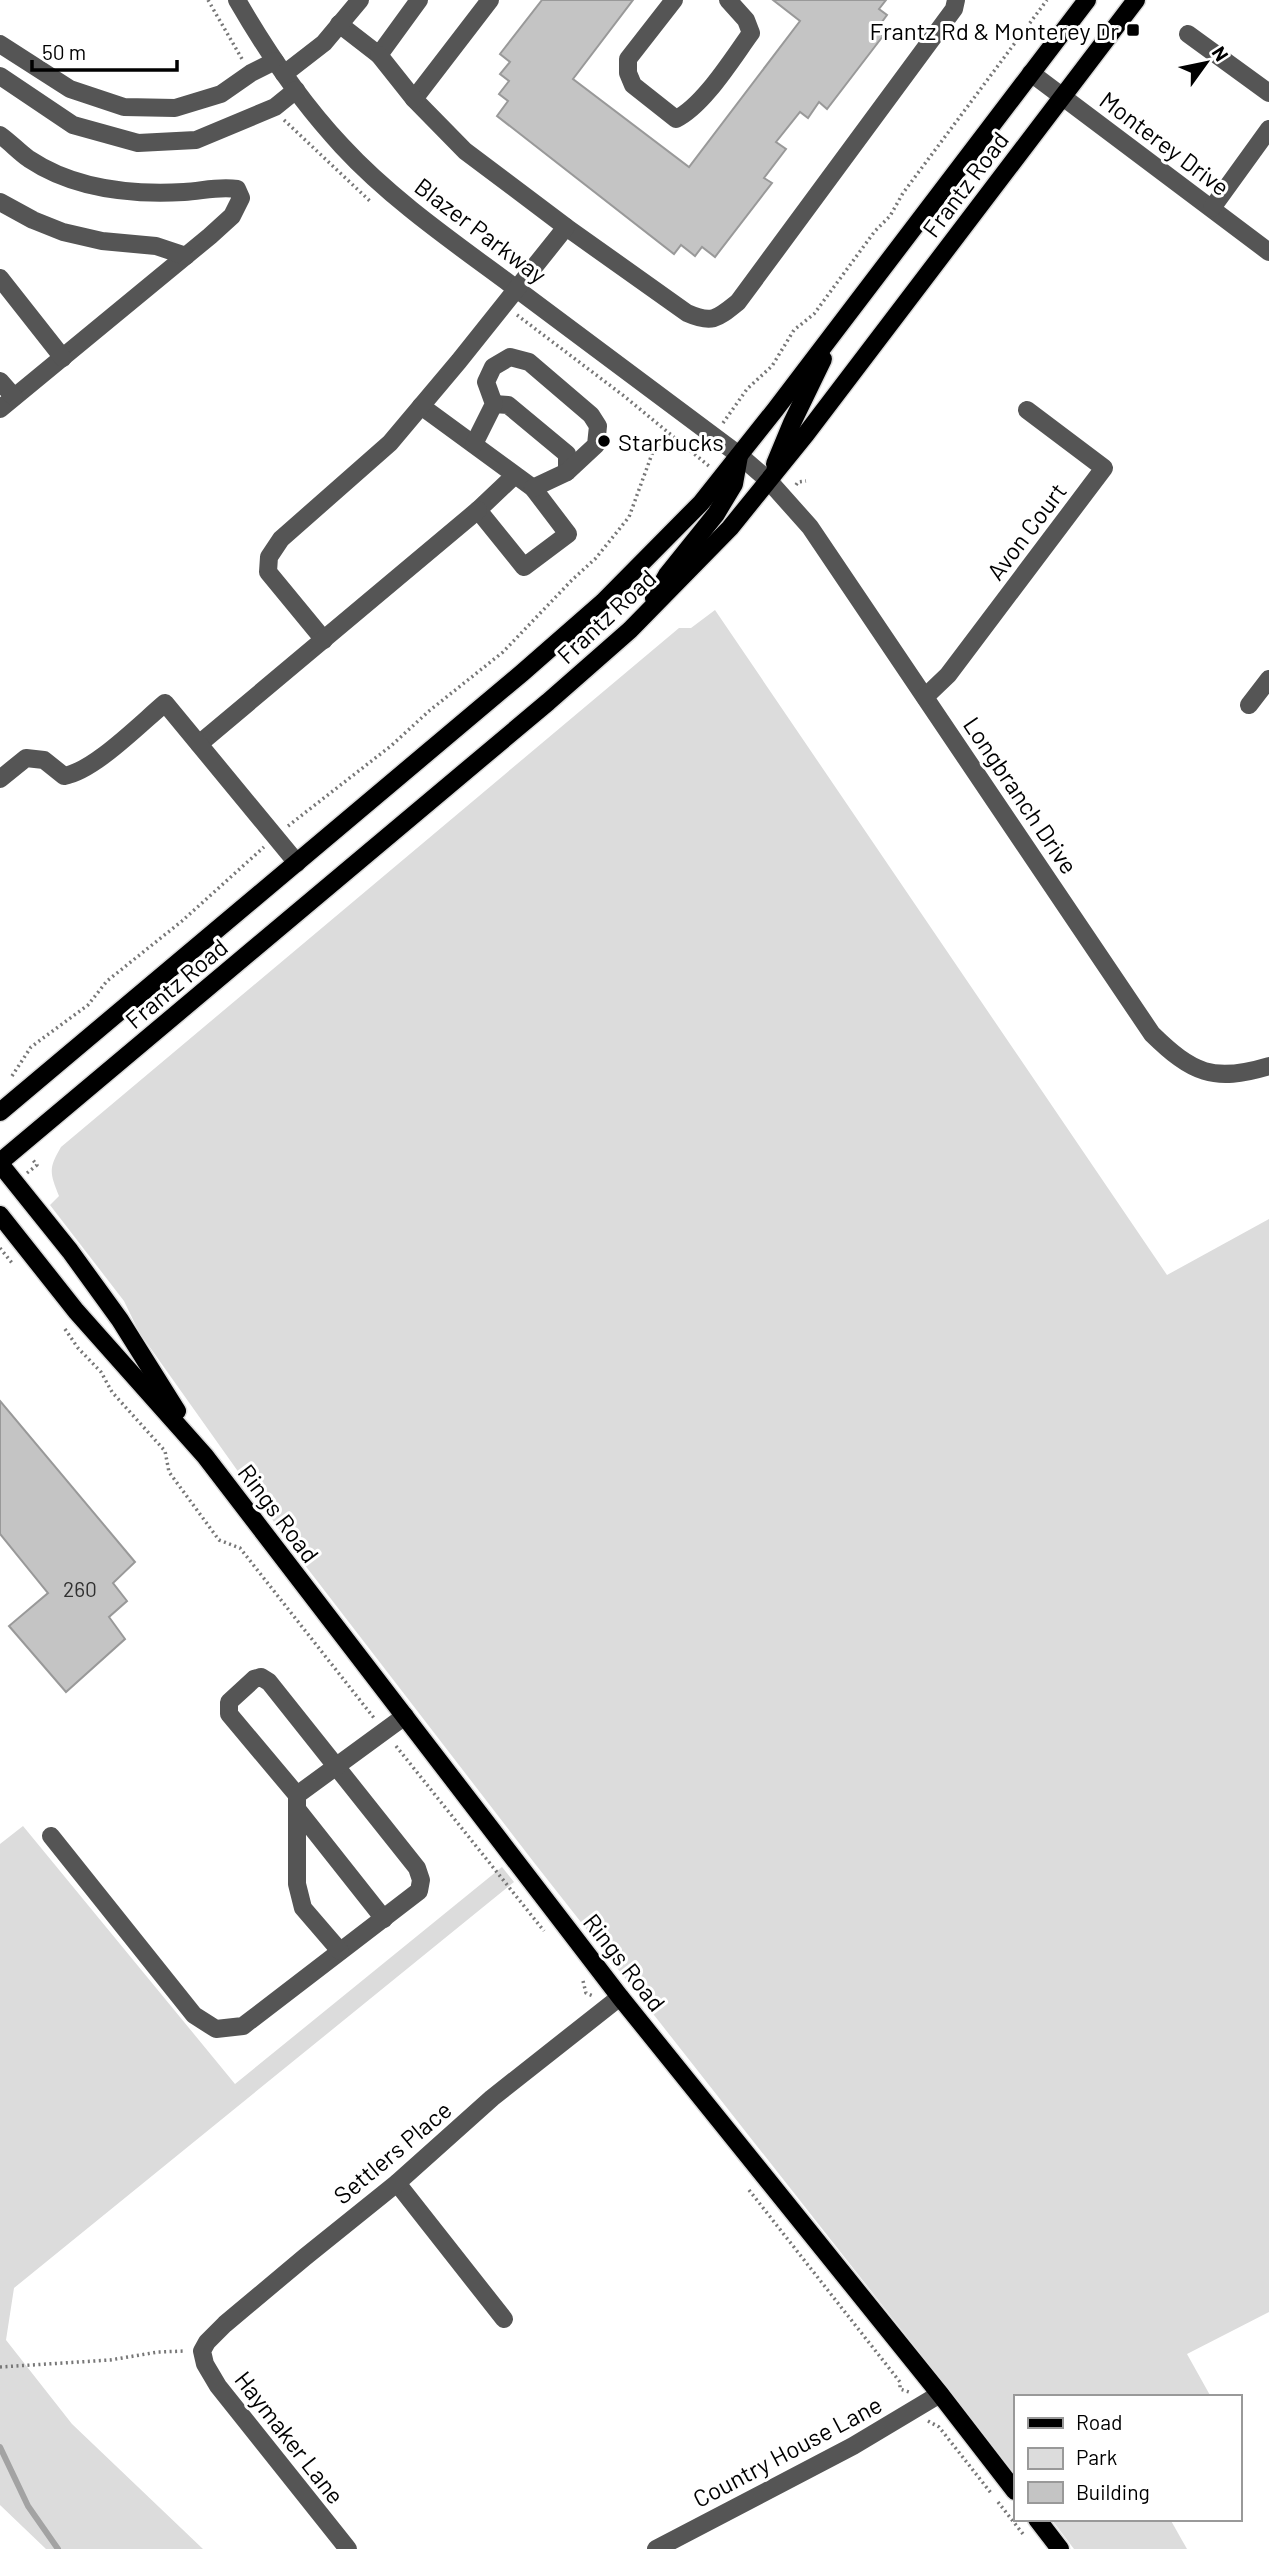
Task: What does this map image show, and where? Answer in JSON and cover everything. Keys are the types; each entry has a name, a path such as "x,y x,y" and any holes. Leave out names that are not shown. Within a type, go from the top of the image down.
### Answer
{"main road":[{"name":"Frantz Road","path":"0,1112 522,673 603,602 701,503 1087,0"},
{"name":"Frantz Road","path":"0,1163 548,702 641,619 730,528 769,481 1136,0"},
{"path":"769,481 792,423 838,327"},
{"path":"641,619 667,575 716,514 734,484 739,455"},
{"name":"Rings Road","path":"0,1163 71,1251 120,1320 205,1456"},
{"name":"Rings Road","path":"0,1214 76,1311 205,1456 620,1997 1014,2490"},
{"path":"1039,2521 1060,2549"}],"street":[{"name":"Blazer Parkway","path":"237,0 296,90 366,171 399,200 739,455 769,481"},
{"path":"0,44 70,89 124,107 175,108 221,94 251,73 279,67 324,43 359,0"},
{"path":"379,55 419,0"},
{"path":"414,99 490,0"},
{"path":"674,0 628,59 628,73 634,85 676,119 685,115 704,94 751,33 746,20 728,0"},
{"path":"340,24 379,55 414,99 465,151 687,313 704,320 722,316 738,302 954,9 956,0"},
{"path":"1188,34 1269,93"},
{"name":"Monterey Drive","path":"1031,73 1269,252"},
{"path":"0,76 73,124 138,143 195,139 275,107 296,90"},
{"path":"1212,208 1269,129"},
{"path":"0,135 28,159 71,181 121,191 184,192 223,187 237,189 241,198 232,216 0,409"},
{"path":"0,202 63,232 102,241 156,246 186,256"},
{"path":"324,640 268,572 269,557 281,539 390,443 566,227"},
{"path":"0,278 64,358"},
{"path":"474,444 494,404 486,382 493,366 510,357 529,362 592,415 597,426 596,445 567,472 533,488"},
{"path":"0,380 15,397"},
{"path":"494,404 508,405 567,454 567,472"},
{"path":"421,406 533,488 568,534 524,567 478,510"},
{"name":"Avon Court","path":"925,697 948,675 1104,468 1027,410"},
{"path":"199,744 478,510 515,475"},
{"name":"Longbranch Drive","path":"769,481 810,527 1152,1034 1179,1060 1213,1073 1232,1074 1269,1066"},
{"path":"1249,705 1269,679"},
{"path":"0,779 26,758 44,760 64,776 77,774 165,703 297,863"},
{"path":"51,1836 194,2015 216,2029 243,2026 384,1919 419,1891 421,1880 417,1868 269,1682 261,1677 254,1679 229,1702 229,1714 384,1919"},
{"path":"341,1951 303,1908 297,1884 297,1802 336,1768 405,1716"},
{"name":"Settlers Place","path":"202,2351 225,2324 397,2183 492,2098 620,1997"},
{"path":"397,2183 504,2319"},
{"name":"Haymaker Lane","path":"202,2351 205,2364 218,2386 348,2549"},
{"name":"Country House Lane","path":"656,2549 853,2446 940,2394"}],"path":[{"path":"695,457 747,389 772,366 794,330 814,314 875,231 890,216 903,193 1047,0"},
{"path":"7,1082 31,1047 88,1005 107,981 182,921 276,837 503,652 596,558 629,517 652,454 667,433"},
{"path":"0,1248 16,1268"},
{"path":"65,1328 78,1348 101,1373 112,1392 165,1451 169,1472 219,1541 240,1548 544,1931"},
{"path":"577,1973 585,1983 586,1993 592,1994 604,2009"},
{"path":"749,2189 900,2382 900,2389 907,2390 929,2415 928,2423 939,2427 1029,2542"},
{"path":"0,2367 110,2360 158,2351 202,2351"}],"green space":[{"path":"715,610 1167,1275 1269,1219 1269,2312 1187,2354 1210,2395 1014,2395 1014,2473 536,1865 301,1560 139,1332 124,1301 50,1205 59,1196 52,1171 61,1147 679,628 691,628"},
{"path":"23,1826 235,2084 502,1867 514,1882 14,2288 6,2340 72,2424 203,2549 46,2549 0,2505 0,1844"},
{"path":"1053,2521 1171,2521 1187,2549 1074,2549"}],"building":[{"path":"542,0 633,0 573,79 689,167 800,21 773,0 886,0 879,9 887,15 876,30 883,36 827,109 819,102 808,118 800,112 776,142 786,149 764,178 772,183 715,257 702,247 695,256 681,245 674,254 497,116 508,101 499,94 509,81 500,74 510,62 500,54"},
{"path":"0,1401 135,1562 113,1583 127,1601 109,1617 125,1639 66,1692 9,1626 48,1593 0,1534"}],"waterway":[{"path":"0,2447 28,2506 58,2549"}],"place":[{"name":"Frantz Rd & Monterey Dr","path":"1133,30"},
{"name":"Starbucks","path":"604,441"}]}
